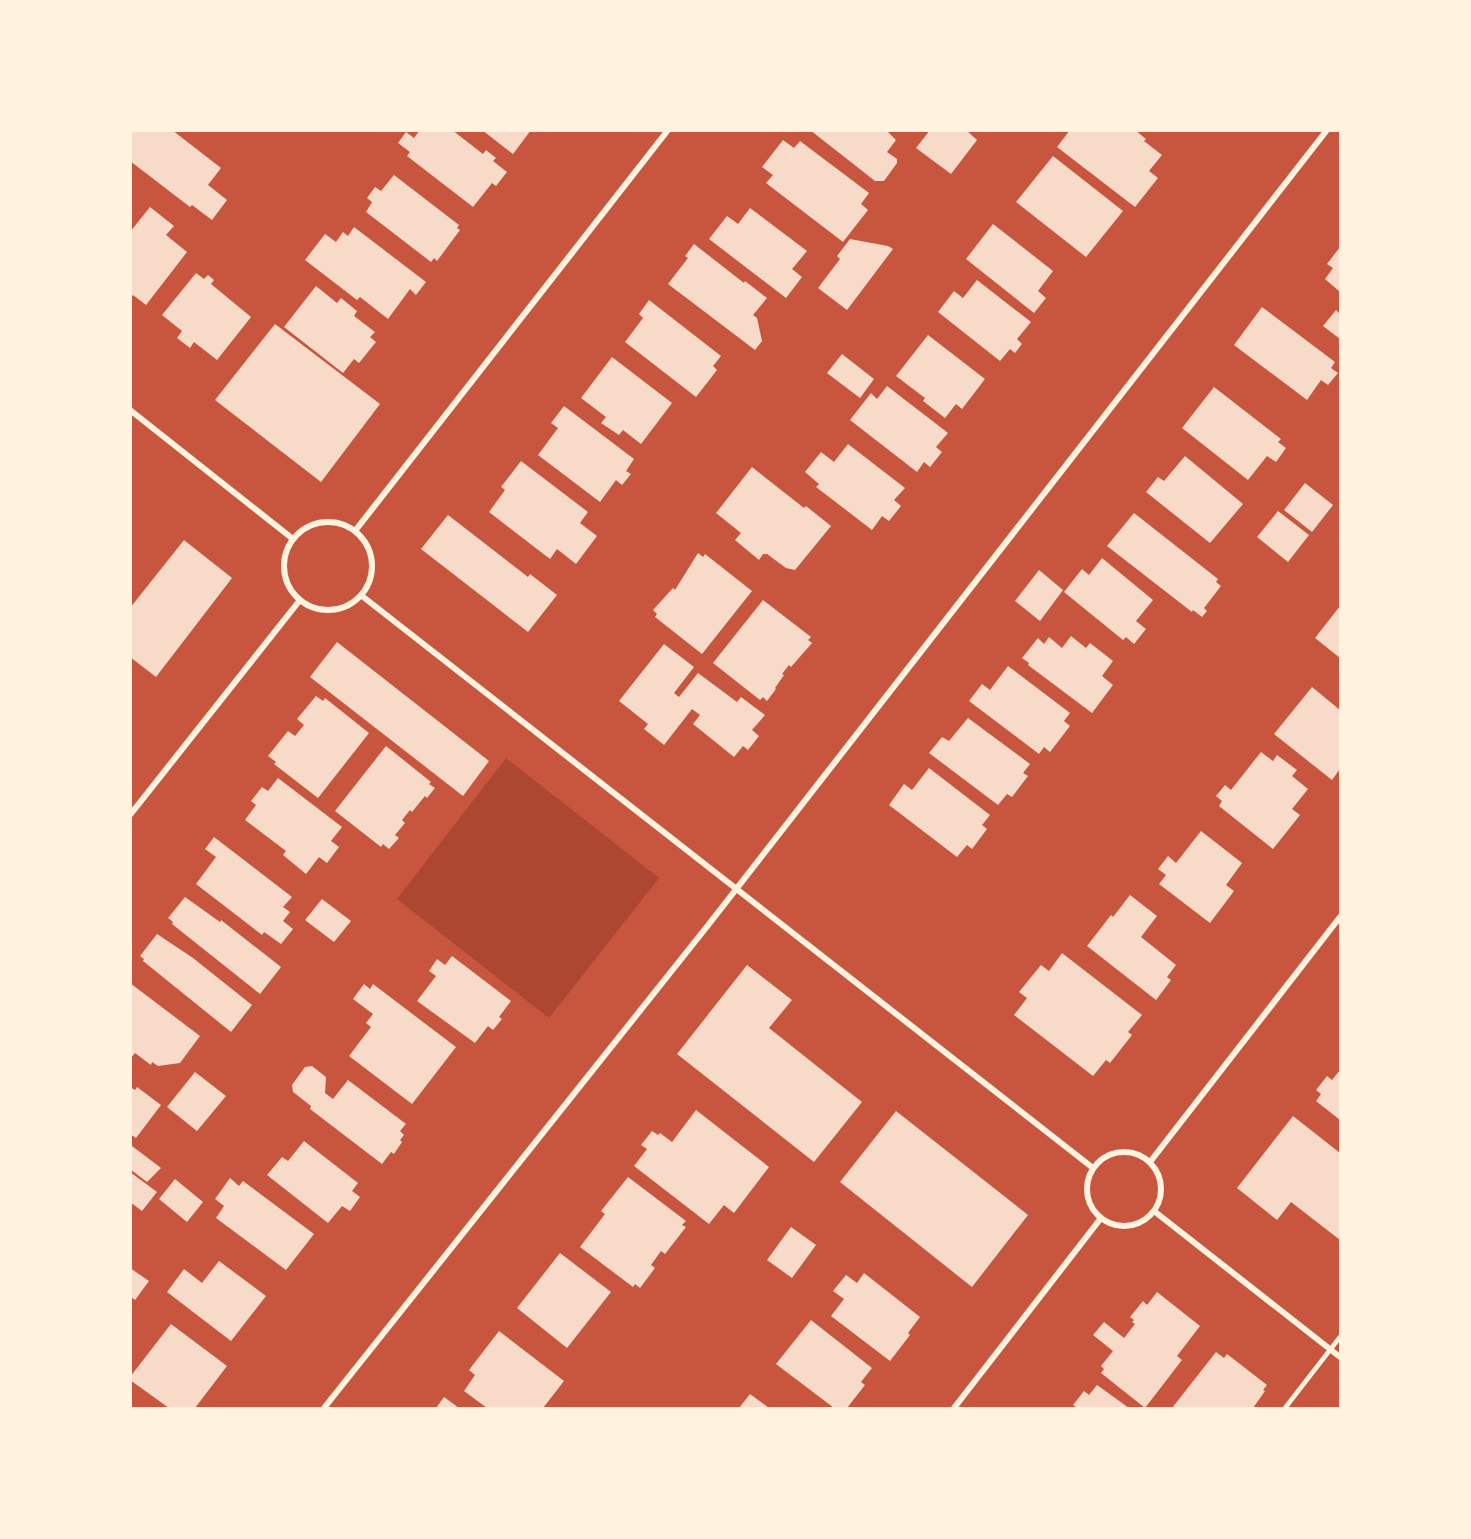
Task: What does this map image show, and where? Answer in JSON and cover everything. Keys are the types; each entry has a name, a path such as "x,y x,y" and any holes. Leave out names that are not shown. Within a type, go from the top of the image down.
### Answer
{"street":[{"path":"355,531 668,130"},
{"path":"324,1408 736,890 1327,130"},
{"path":"130,410 293,539"},
{"path":"324,521 339,522 355,531 362,537 369,549 373,563 371,578 362,596 339,609 324,610 309,606 300,600 287,584 284,570 284,556 289,543 298,532 311,524 324,521"},
{"path":"362,596 1093,1168"},
{"path":"130,815 300,600"},
{"path":"1150,1162 1341,917"},
{"path":"1127,1152 1139,1155 1150,1162 1158,1172 1161,1184 1161,1196 1154,1211 1140,1223 1128,1227 1117,1226 1101,1218 1090,1204 1087,1193 1088,1180 1093,1168 1102,1159 1114,1153 1127,1152"},
{"path":"1154,1211 1341,1357"},
{"path":"954,1408 1101,1218"}],"lane":[{"path":"1285,1408 1341,1337"}],"shaded area":[{"path":"506,758 659,878 549,1018 397,899"}],"building":[{"path":"130,130 172,130 221,168 208,185 227,200 212,220 192,205 190,207 130,161"},
{"path":"420,130 452,130 483,154 486,150 496,158 493,161 507,172 496,186 492,183 473,207 407,156 410,152 398,143 406,132 414,138"},
{"path":"482,130 531,130 513,154"},
{"path":"810,130 886,130 896,140 887,152 897,159 897,163 884,181 875,181"},
{"path":"930,130 966,130 977,140 951,174 916,148"},
{"path":"1070,130 1135,130 1146,139 1144,141 1162,155 1149,171 1158,178 1135,207 1057,147"},
{"path":"783,140 794,148 800,141 869,193 861,204 868,210 843,242 766,183 773,175 762,167"},
{"path":"1053,156 1123,211 1086,257 1016,202"},
{"path":"394,175 459,225 457,228 460,230 437,261 434,258 431,262 366,212 372,202 367,198 375,187 381,191"},
{"path":"150,207 174,226 166,235 187,252 146,305 133,295 130,298 130,232"},
{"path":"750,208 807,251 792,269 802,277 786,298 709,239 727,216 738,224"},
{"path":"993,224 1053,271 1038,291 1046,298 1034,313 966,259"},
{"path":"354,227 426,282 416,295 410,289 388,319 360,297 357,300 305,260 325,234 336,242 343,232 348,236"},
{"path":"850,239 893,249 847,310 818,288 840,259 837,256"},
{"path":"694,244 767,298 753,315 757,318 762,341 755,350 668,284 688,258 685,256"},
{"path":"1340,247 1340,292 1325,279 1333,268 1327,264"},
{"path":"196,273 204,279 208,275 214,280 211,284 251,317 217,360 194,342 190,348 177,338 182,331 162,315"},
{"path":"977,280 1031,322 1017,339 1022,344 1015,353 1010,349 1000,361 938,312 954,291 963,298"},
{"path":"316,286 337,303 341,298 357,311 354,316 375,332 370,337 376,342 359,363 354,359 343,373 284,327"},
{"path":"649,300 721,356 713,366 717,370 696,397 625,342 643,318 639,314"},
{"path":"1262,307 1335,362 1331,368 1338,373 1328,385 1321,380 1307,400 1234,345"},
{"path":"1336,310 1340,314 1340,339 1323,326"},
{"path":"275,324 380,404 321,482 215,400"},
{"path":"928,335 985,379 962,409 956,404 945,418 923,401 925,398 896,376"},
{"path":"842,354 874,379 860,398 827,373"},
{"path":"612,357 672,403 641,444 623,430 619,435 601,423 606,417 581,398"},
{"path":"887,386 948,433 936,447 942,452 930,467 924,462 917,472 850,420 871,393 877,399"},
{"path":"1214,387 1281,439 1278,442 1286,448 1276,462 1267,456 1248,480 1182,428"},
{"path":"564,406 634,459 626,471 631,474 622,485 616,480 600,502 538,455 558,428 551,423"},
{"path":"848,444 905,488 894,500 901,506 889,521 882,516 872,530 816,487 819,484 805,472 821,452 834,462"},
{"path":"1185,456 1243,504 1210,543 1146,492 1158,477 1164,481"},
{"path":"521,461 588,512 580,523 597,536 576,564 557,549 550,559 489,512 505,490 501,487"},
{"path":"752,467 831,526 795,570 786,568 767,554 763,554 759,560 735,540 741,533 716,513"},
{"path":"1305,483 1333,505 1312,532 1284,510"},
{"path":"1278,511 1309,535 1288,562 1257,537"},
{"path":"1134,513 1218,579 1216,582 1221,586 1204,608 1207,611 1202,617 1193,610 1192,612 1107,546"},
{"path":"448,515 528,577 530,574 557,595 528,632 421,549"},
{"path":"184,540 232,578 156,677 130,657 130,608"},
{"path":"698,553 703,557 705,554 752,591 702,654 655,617 657,614 653,610 673,588 675,590"},
{"path":"1102,558 1153,600 1136,621 1146,629 1134,644 1126,637 1123,640 1064,592 1082,569 1089,575"},
{"path":"1039,570 1063,590 1040,621 1015,601"},
{"path":"763,600 811,637 808,640 812,643 782,674 784,675 767,701 763,697 760,700 713,663"},
{"path":"1340,606 1340,658 1315,638"},
{"path":"1071,636 1086,648 1090,643 1113,661 1102,676 1113,685 1092,713 1022,658 1038,638 1044,644 1049,637 1062,648"},
{"path":"337,642 489,761 463,796 310,677"},
{"path":"664,644 694,667 674,693 679,697 698,673 737,702 741,697 765,715 752,730 759,736 748,750 743,746 734,757 693,724 700,715 692,709 664,745 644,729 648,724 619,701"},
{"path":"1008,666 1070,713 1064,721 1070,726 1050,752 1044,747 1039,754 969,701 982,684 990,690"},
{"path":"1312,687 1340,710 1340,769 1332,780 1274,734"},
{"path":"316,696 323,701 325,698 369,733 318,798 274,764 276,762 268,756 288,731 295,736 304,725 297,719"},
{"path":"968,718 1030,764 1023,773 1028,776 1012,797 1007,794 998,805 929,753 942,737 949,741"},
{"path":"386,746 431,782 429,784 435,788 402,820 405,823 395,835 399,838 389,849 383,844 381,847 335,811"},
{"path":"1261,752 1273,761 1277,755 1297,770 1292,776 1308,789 1292,809 1300,815 1273,849 1219,806 1222,801 1216,796 1225,785 1231,790"},
{"path":"929,768 990,815 982,825 987,829 972,849 967,845 957,857 889,805 904,784 912,790"},
{"path":"278,778 342,827 331,841 339,847 327,863 319,857 306,874 283,855 286,851 245,820 256,805 251,801 262,787 268,791"},
{"path":"1201,831 1242,863 1226,885 1234,891 1210,923 1159,884 1166,875 1158,869 1168,856 1176,863"},
{"path":"214,837 292,897 283,907 290,912 283,921 293,929 281,944 264,932 262,935 196,884 216,857 205,849"},
{"path":"1130,895 1157,916 1141,937 1176,965 1167,977 1171,980 1156,1000 1087,946"},
{"path":"185,897 220,922 221,920 281,967 260,994 172,924 173,922 168,918"},
{"path":"322,899 351,921 334,942 305,920"},
{"path":"157,934 193,958 252,1005 231,1032 143,961 144,959 140,956"},
{"path":"1062,953 1142,1015 1128,1032 1132,1035 1110,1063 1106,1060 1093,1076 1014,1015 1027,998 1019,992 1041,965 1049,971"},
{"path":"452,956 511,1001 499,1017 502,1019 493,1030 488,1026 475,1043 417,1001 436,976 429,971 437,959 445,965"},
{"path":"747,965 792,1000 769,1028 862,1102 814,1162 677,1054"},
{"path":"130,983 200,1036 180,1063 158,1066 152,1062 151,1065 135,1053 130,1059"},
{"path":"364,984 370,989 373,984 456,1047 412,1104 349,1056 371,1027 366,1023 373,1014 353,999"},
{"path":"312,1066 326,1077 325,1093 333,1099 348,1080 406,1124 400,1131 404,1135 400,1140 402,1142 394,1154 391,1152 382,1164 310,1109 311,1106 293,1092 292,1085 305,1067"},
{"path":"1340,1070 1340,1120 1316,1101 1321,1094 1316,1090 1327,1076 1332,1080"},
{"path":"195,1072 226,1096 197,1131 167,1107"},
{"path":"130,1087 135,1090 137,1087 161,1105 136,1138 130,1134"},
{"path":"696,1110 769,1167 734,1213 724,1205 709,1224 634,1166 647,1149 641,1145 652,1131 658,1135 660,1133 672,1142"},
{"path":"896,1111 1028,1215 972,1287 840,1182"},
{"path":"1293,1116 1340,1153 1340,1240 1291,1202 1277,1220 1237,1188"},
{"path":"304,1141 358,1183 352,1191 360,1197 350,1211 342,1206 328,1223 267,1175 282,1157 288,1161"},
{"path":"132,1146 161,1168 147,1182 130,1169"},
{"path":"130,1172 157,1192 142,1211 130,1202"},
{"path":"628,1177 686,1221 682,1225 686,1227 665,1254 661,1251 651,1265 655,1268 640,1288 635,1284 633,1287 580,1247 605,1214 601,1211"},
{"path":"230,1178 239,1186 243,1181 314,1234 286,1270 216,1218 224,1206 215,1199"},
{"path":"175,1179 203,1202 187,1222 159,1199"},
{"path":"791,1227 816,1245 792,1278 767,1260"},
{"path":"560,1253 611,1292 567,1348 517,1308"},
{"path":"219,1261 266,1296 231,1341 167,1292 184,1269 202,1283"},
{"path":"130,1268 149,1281 135,1300 130,1296"},
{"path":"864,1273 920,1317 908,1333 910,1335 890,1361 831,1316 844,1299 833,1291 846,1275 857,1283"},
{"path":"1157,1292 1200,1326 1177,1356 1182,1360 1145,1408 1101,1373 1104,1369 1101,1366 1113,1351 1093,1335 1104,1322 1124,1338 1135,1324 1130,1317 1143,1301 1147,1305"},
{"path":"811,1320 872,1368 861,1382 865,1385 847,1408 834,1408 776,1364"},
{"path":"171,1324 227,1366 195,1408 169,1408 130,1380"},
{"path":"499,1331 564,1381 543,1408 487,1408 464,1391 475,1375 469,1370"},
{"path":"1216,1352 1224,1358 1227,1354 1267,1385 1253,1408 1172,1408"},
{"path":"1097,1385 1129,1408 1077,1408 1073,1405 1084,1391 1089,1395"},
{"path":"750,1394 769,1408 739,1408"},
{"path":"444,1397 459,1408 436,1408"}]}
